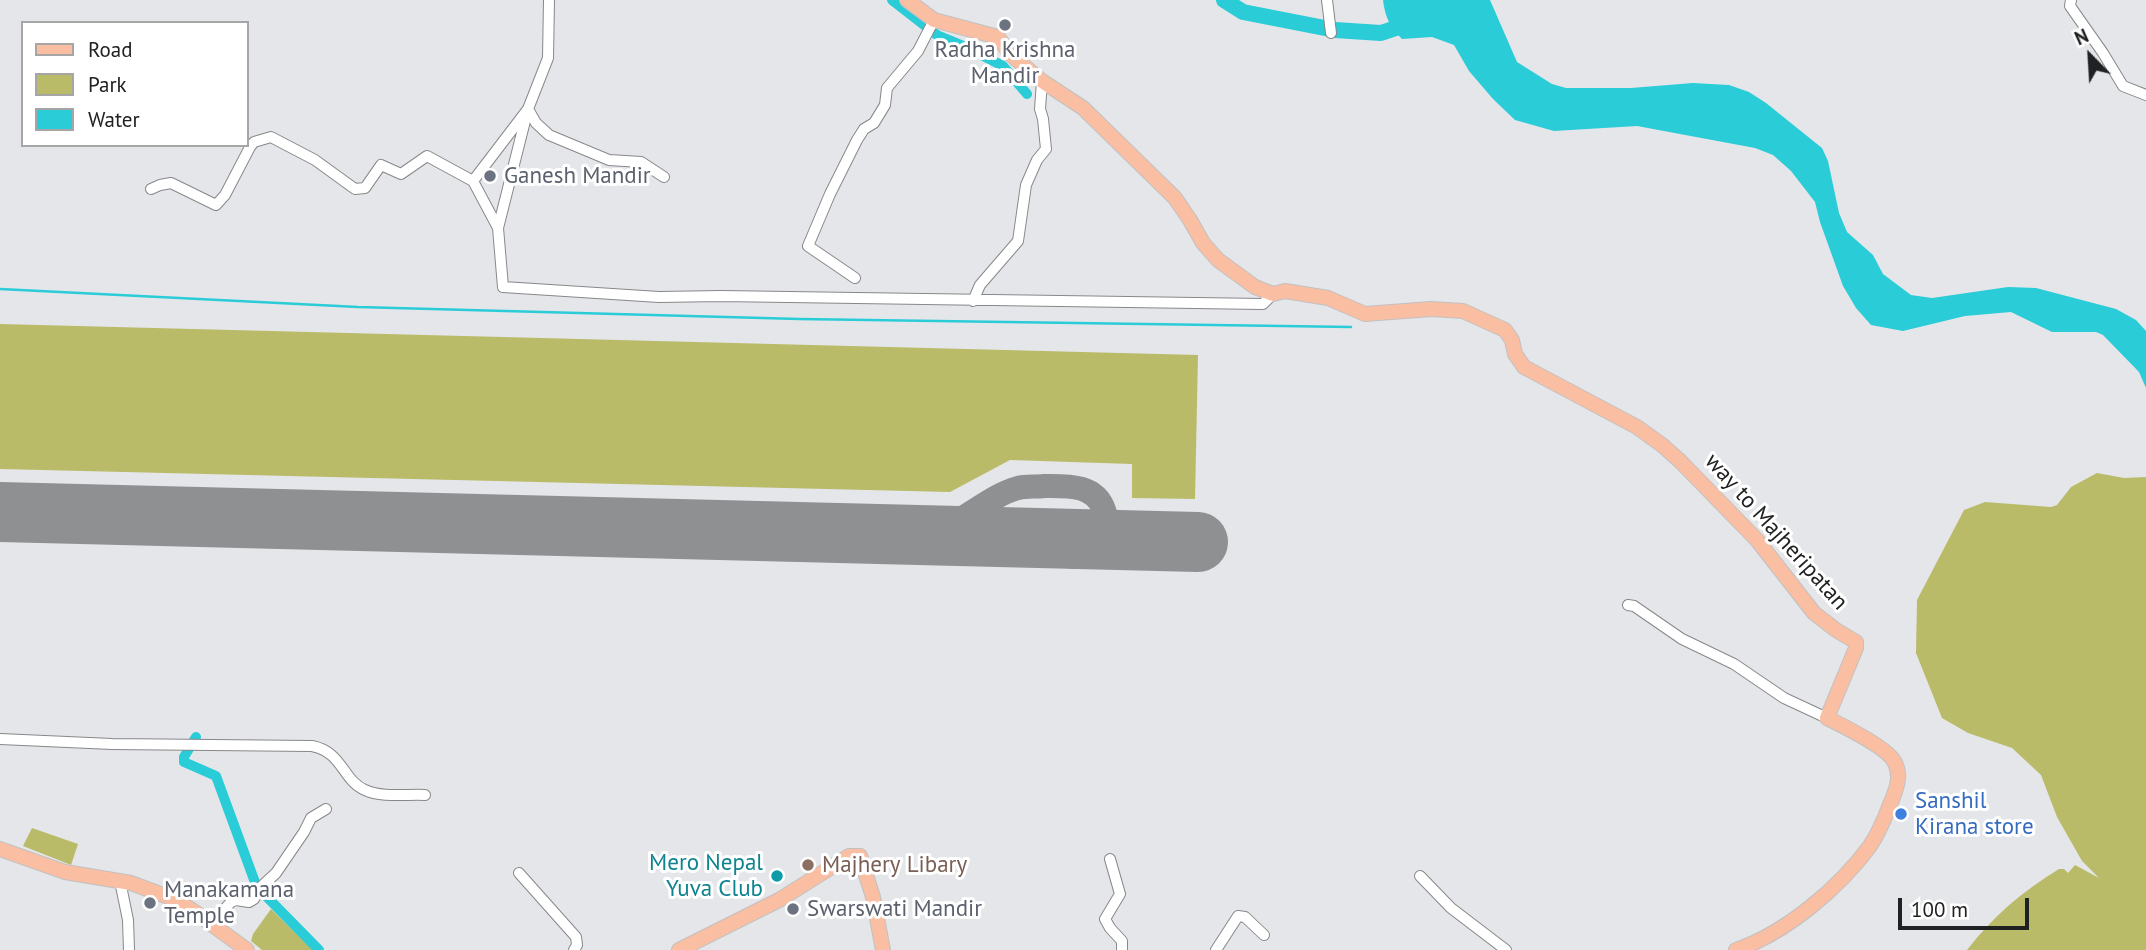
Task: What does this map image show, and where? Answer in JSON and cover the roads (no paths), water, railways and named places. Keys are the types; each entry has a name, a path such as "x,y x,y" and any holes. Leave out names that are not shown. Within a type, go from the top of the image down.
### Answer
{"main road":[{"name":"way to Majheripatan","path":"907,0 934,20 998,37 1010,54 1042,81 1083,108 1137,159 1175,198 1202,243 1218,260 1255,287 1273,293 1285,291 1328,298 1365,314 1431,309 1463,311 1505,330 1524,368 1637,427 1662,445 1757,540 1814,613 1836,631 1856,642 1856,648 1827,718"},
{"path":"1736,950 1769,936 1841,879 1871,844 1896,792 1898,769 1891,756 1854,731 1827,718"},
{"path":"0,849 65,872 131,883 171,898 247,950"},
{"path":"679,950 779,900 849,856 860,856 873,897 883,950"}],"street":[{"path":"549,0 548,58 528,109 498,228 503,287 659,297 1263,304 1273,293"},
{"path":"1327,0 1331,29"},
{"path":"2071,0 2070,6 2123,86 2146,95"},
{"path":"855,278 808,246 857,140 864,130 874,123 885,105 887,88 918,51 934,20"},
{"path":"973,301 980,285 1018,240 1026,185 1037,160 1046,149 1040,109 1042,81"},
{"path":"528,109 536,123 549,135 609,160 641,162 664,177"},
{"path":"473,181 528,109"},
{"path":"150,189 171,183 216,205 225,195 254,142 271,137 315,160 355,189 365,188 381,165 401,174 427,156 473,181 498,228"},
{"path":"1628,605 1634,606 1682,639 1734,664 1784,698 1827,718"},
{"path":"0,739 312,746 332,754 358,786 365,790 377,794 425,795"},
{"path":"211,924 231,902 249,902 254,899 262,886 276,873 311,818 326,809"},
{"path":"1110,859 1120,894 1105,919 1122,941 1122,950"},
{"path":"519,873 576,937 577,945 574,950"},
{"path":"1420,876 1451,908 1506,950"},
{"path":"120,881 128,920 129,950"},
{"path":"1216,950 1238,916 1245,916 1264,935"}],"water":[{"path":"1383,0 1490,0 1517,62 1552,84 1566,88 1631,88 1693,83 1729,85 1749,92 1822,148 1828,161 1839,213 1847,232 1873,255 1883,274 1911,295 1932,298 2008,287 2036,288 2116,309 2136,320 2146,331 2146,388 2139,372 2103,335 2096,332 2052,332 2011,312 1965,316 1903,331 1871,325 1856,308 1843,286 1815,202 1791,171 1773,155 1755,148 1637,126 1554,131 1515,120 1469,71 1454,45 1432,37 1402,39 1389,21"}],"waterway":[{"path":"892,0 937,35 1003,66 1027,94"},
{"path":"1224,0 1243,12 1335,30 1381,33 1411,23"},
{"path":"0,289 358,307 799,319 1351,327"},
{"path":"196,737 184,757 184,762 216,776 256,885"},
{"path":"266,896 319,950"}],"place":[{"name":"Radha Krishna Mandir","path":"1005,25"},
{"name":"Ganesh Mandir","path":"490,176"},
{"name":"Sanshil Kirana store","path":"1901,814"},
{"name":"Majhery Libary","path":"808,865"},
{"name":"Mero Nepal Yuva Club","path":"777,876"},
{"name":"Manakamana Temple","path":"150,903"},
{"name":"Swarswati Mandir","path":"793,909"}]}
